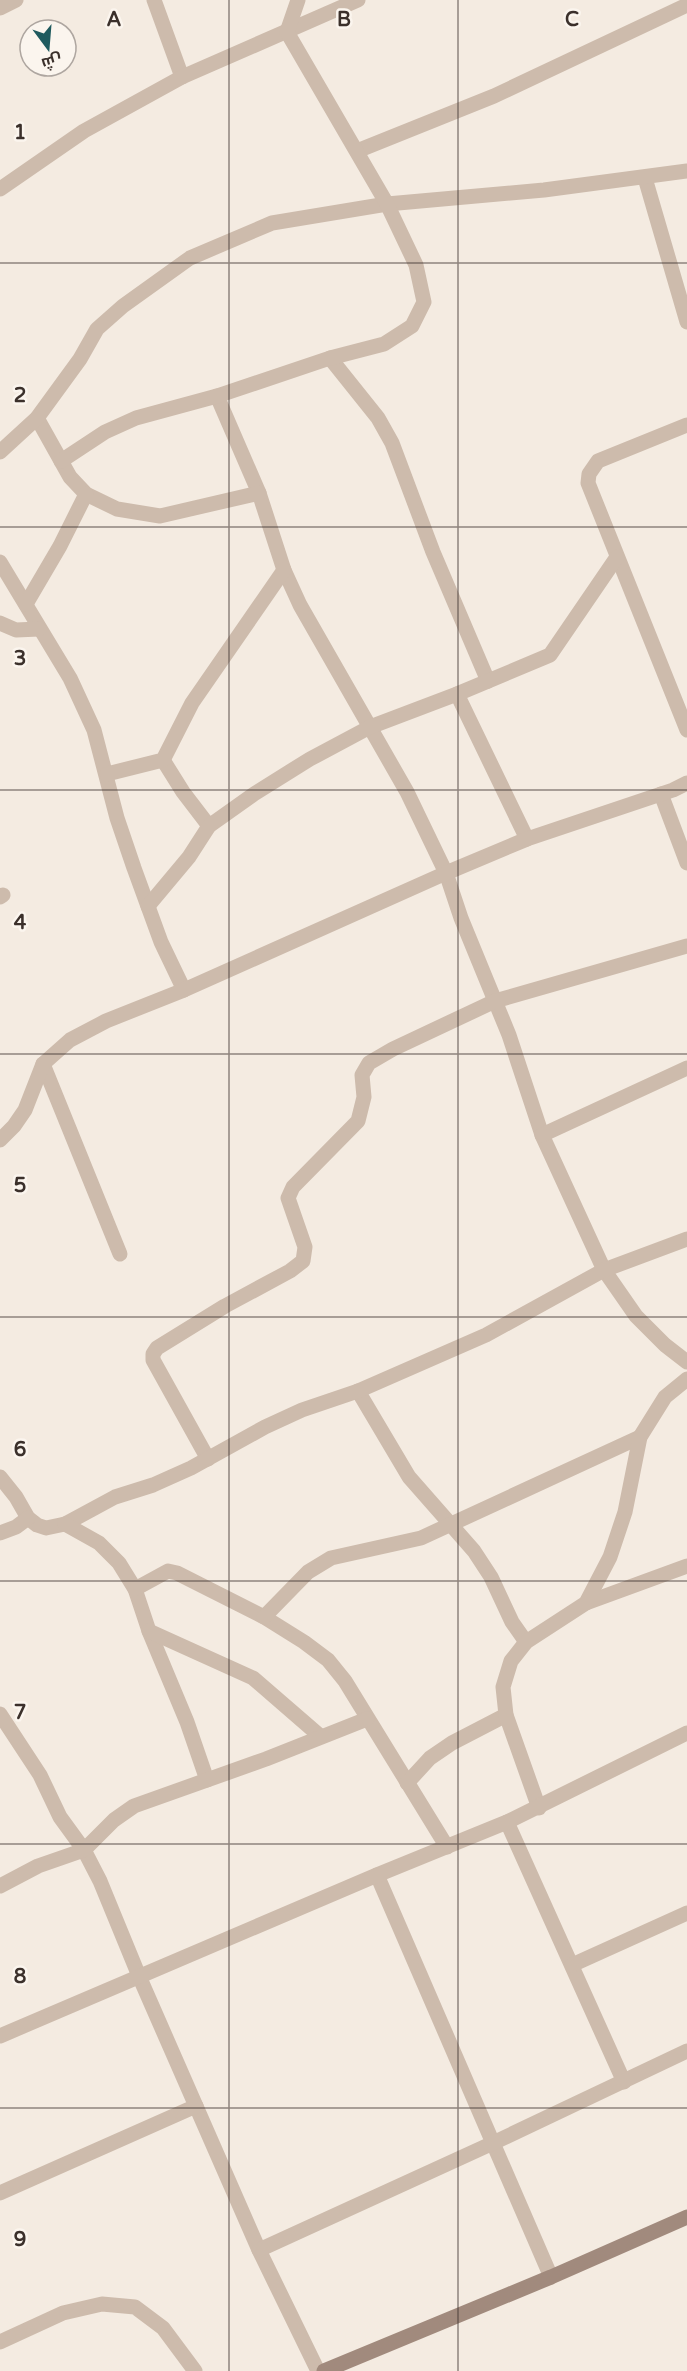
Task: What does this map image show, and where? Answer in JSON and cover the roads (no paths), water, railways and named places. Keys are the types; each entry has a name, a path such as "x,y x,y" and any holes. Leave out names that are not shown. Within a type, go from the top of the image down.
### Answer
{"street":[{"path":"0,8 16,0"},
{"path":"154,0 182,77"},
{"path":"61,461 105,432 136,417 217,396 330,358 384,344 411,326 424,302 416,265 387,204 287,32 298,0"},
{"path":"0,189 84,131 182,77 358,0"},
{"path":"357,151 494,96 687,6"},
{"path":"0,452 38,418 80,359 97,328 123,306 190,258 272,223 387,204 534,192 687,171"},
{"path":"645,178 687,321"},
{"path":"330,358 378,418 392,443 433,552 488,681"},
{"path":"217,396 259,493 284,570 318,639 407,792 446,873 461,918 509,1035 542,1135 604,1270 636,1316 665,1345 687,1362"},
{"path":"38,418 70,477 86,494 117,509 160,516 259,493"},
{"path":"687,426 598,461 589,474 588,483 687,730"},
{"path":"26,604 60,546 86,494"},
{"path":"148,906 189,857 209,826 254,794 310,759 370,727 458,694 550,654 617,557"},
{"path":"0,562 70,678 94,730 117,818 161,942 184,990"},
{"path":"107,774 163,759 192,703 284,570"},
{"path":"0,623 16,630 39,629"},
{"path":"458,694 527,839"},
{"path":"163,759 183,792 209,826"},
{"path":"0,1140 25,1110 43,1064 70,1040 106,1021 184,990 527,839 687,783"},
{"path":"661,794 687,862"},
{"path":"208,1459 153,1360 153,1354 157,1348 193,1325 290,1271 303,1260 304,1247 288,1198 293,1186 358,1121 364,1097 362,1075 369,1063 393,1048 495,1001 687,946"},
{"path":"43,1064 120,1254"},
{"path":"542,1135 687,1068"},
{"path":"0,1477 16,1497 28,1518 37,1525 46,1528 65,1524 115,1497 153,1485 208,1459 265,1427 302,1410 358,1391 486,1335 604,1270 687,1239"},
{"path":"586,1603 610,1557 625,1512 640,1437 665,1397 687,1379"},
{"path":"358,1391 409,1477 474,1551 491,1577 512,1622 526,1642"},
{"path":"264,1617 308,1572 331,1558 421,1538 448,1523 640,1437"},
{"path":"0,1533 16,1527 28,1518"},
{"path":"65,1524 99,1543 119,1563 135,1589 207,1780"},
{"path":"539,1808 506,1715 503,1688 511,1661 526,1642 586,1603 687,1566"},
{"path":"135,1589 168,1571 177,1573 264,1617 328,1660 345,1682 447,1847"},
{"path":"149,1630 254,1678 320,1737"},
{"path":"0,1714 40,1775 60,1817 84,1850 100,1881 258,2250 318,2371"},
{"path":"407,1784 430,1758 452,1743 506,1715"},
{"path":"0,1886 38,1866 84,1850 114,1821 134,1806 266,1759 367,1719"},
{"path":"0,2036 539,1808 687,1733"},
{"path":"507,1822 624,2082"},
{"path":"377,1875 551,2277"},
{"path":"572,1965 687,1913"},
{"path":"258,2250 493,2143 687,2051"},
{"path":"0,2193 196,2106"},
{"path":"324,2371 551,2277 687,2217"},
{"path":"0,2342 63,2313 102,2304 135,2307 163,2328 195,2371"}]}
